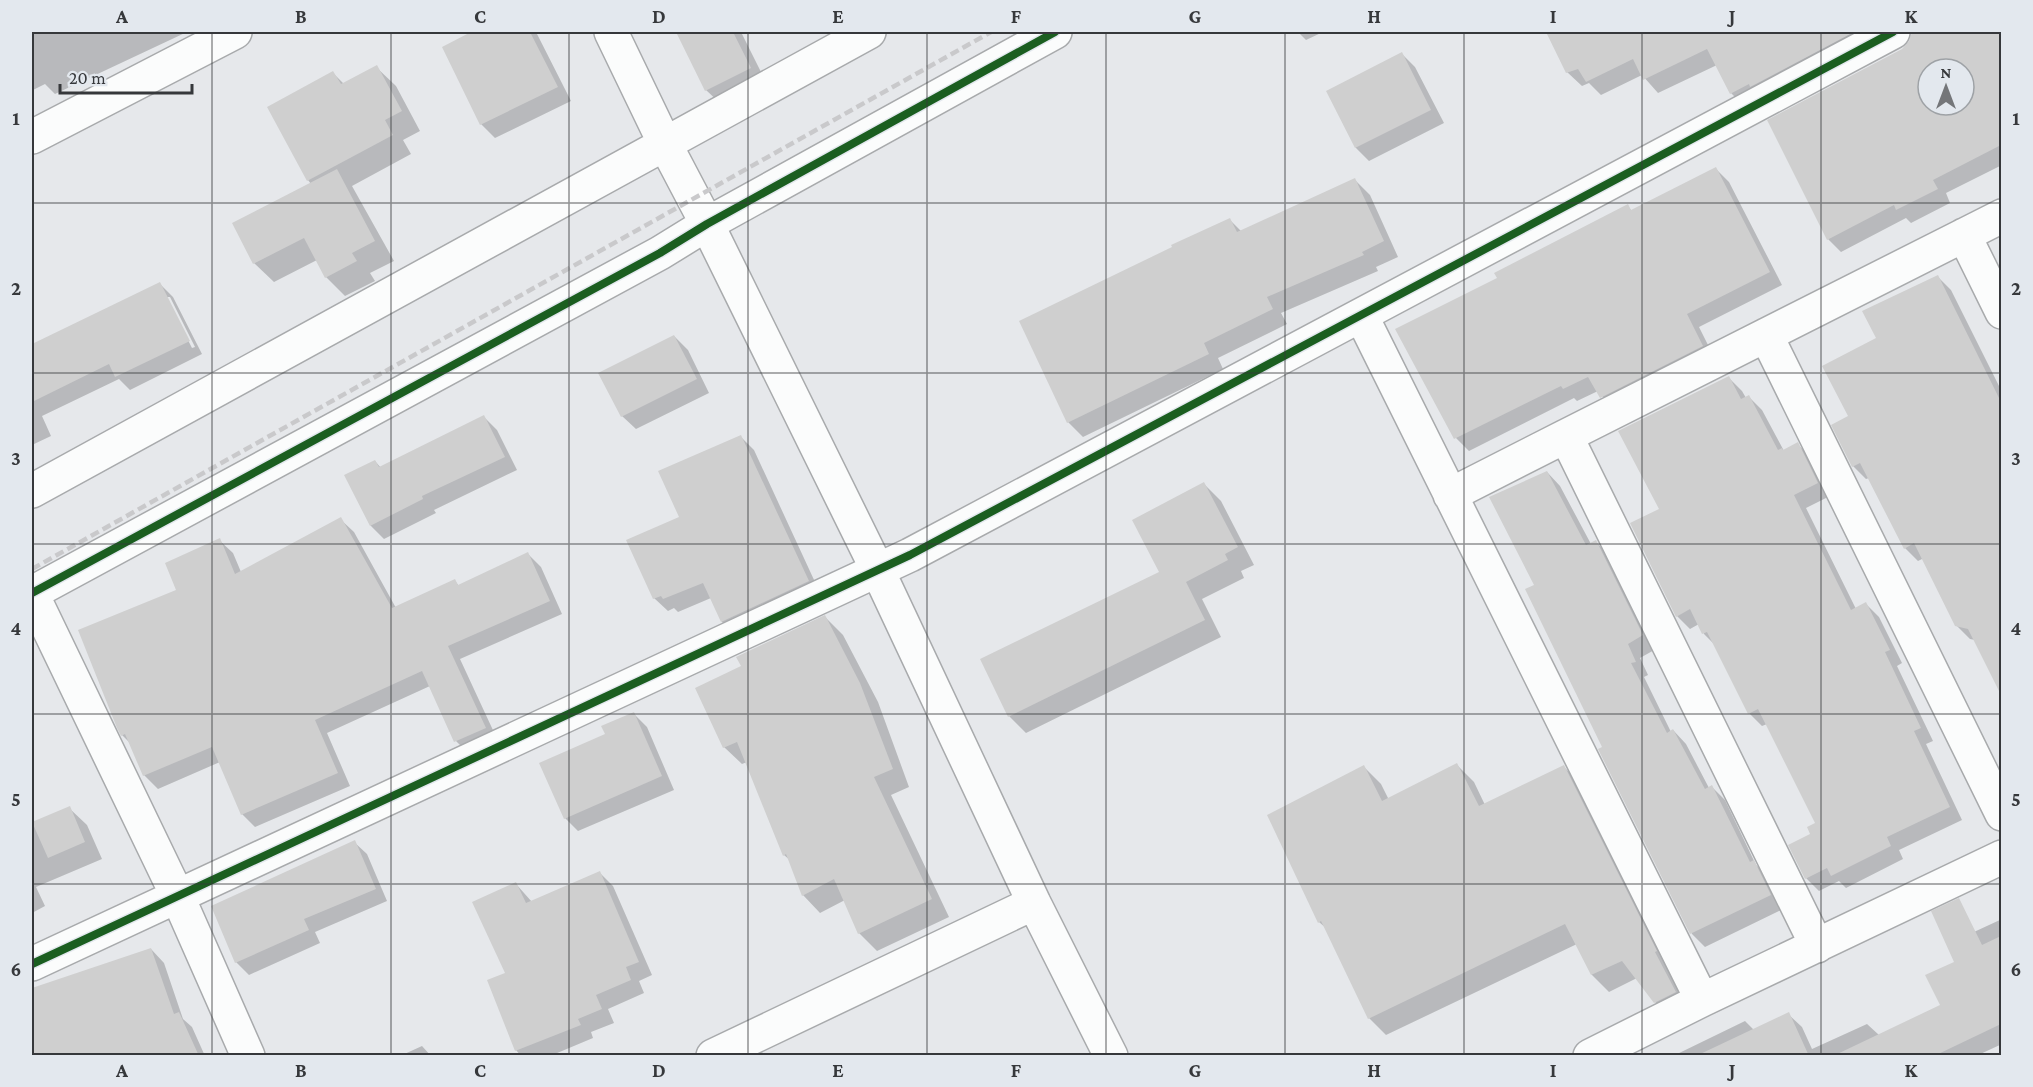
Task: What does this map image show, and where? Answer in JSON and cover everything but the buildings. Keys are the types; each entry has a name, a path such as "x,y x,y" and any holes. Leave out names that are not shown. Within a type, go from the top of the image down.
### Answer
{"main road":[{"path":"32,137 235,32"},
{"path":"611,32 878,571 1034,903 1112,1056"},
{"path":"32,491 868,32"},
{"path":"248,1056 177,895 32,593 650,259 707,224 1055,32"},
{"path":"32,964 878,571 1893,32"},
{"path":"1450,495 2001,216"},
{"path":"1964,235 2001,312"},
{"path":"1361,315 1702,1000"},
{"path":"1766,335 2001,814"},
{"path":"1566,436 1817,946"},
{"path":"1590,1056 2001,857"},
{"path":"713,1056 1034,903"}],"railway":[{"path":"32,569 991,32"}],"cycle path":[{"path":"32,593 660,253 707,224 1055,32"},
{"path":"32,964 910,555 1893,32"}]}
